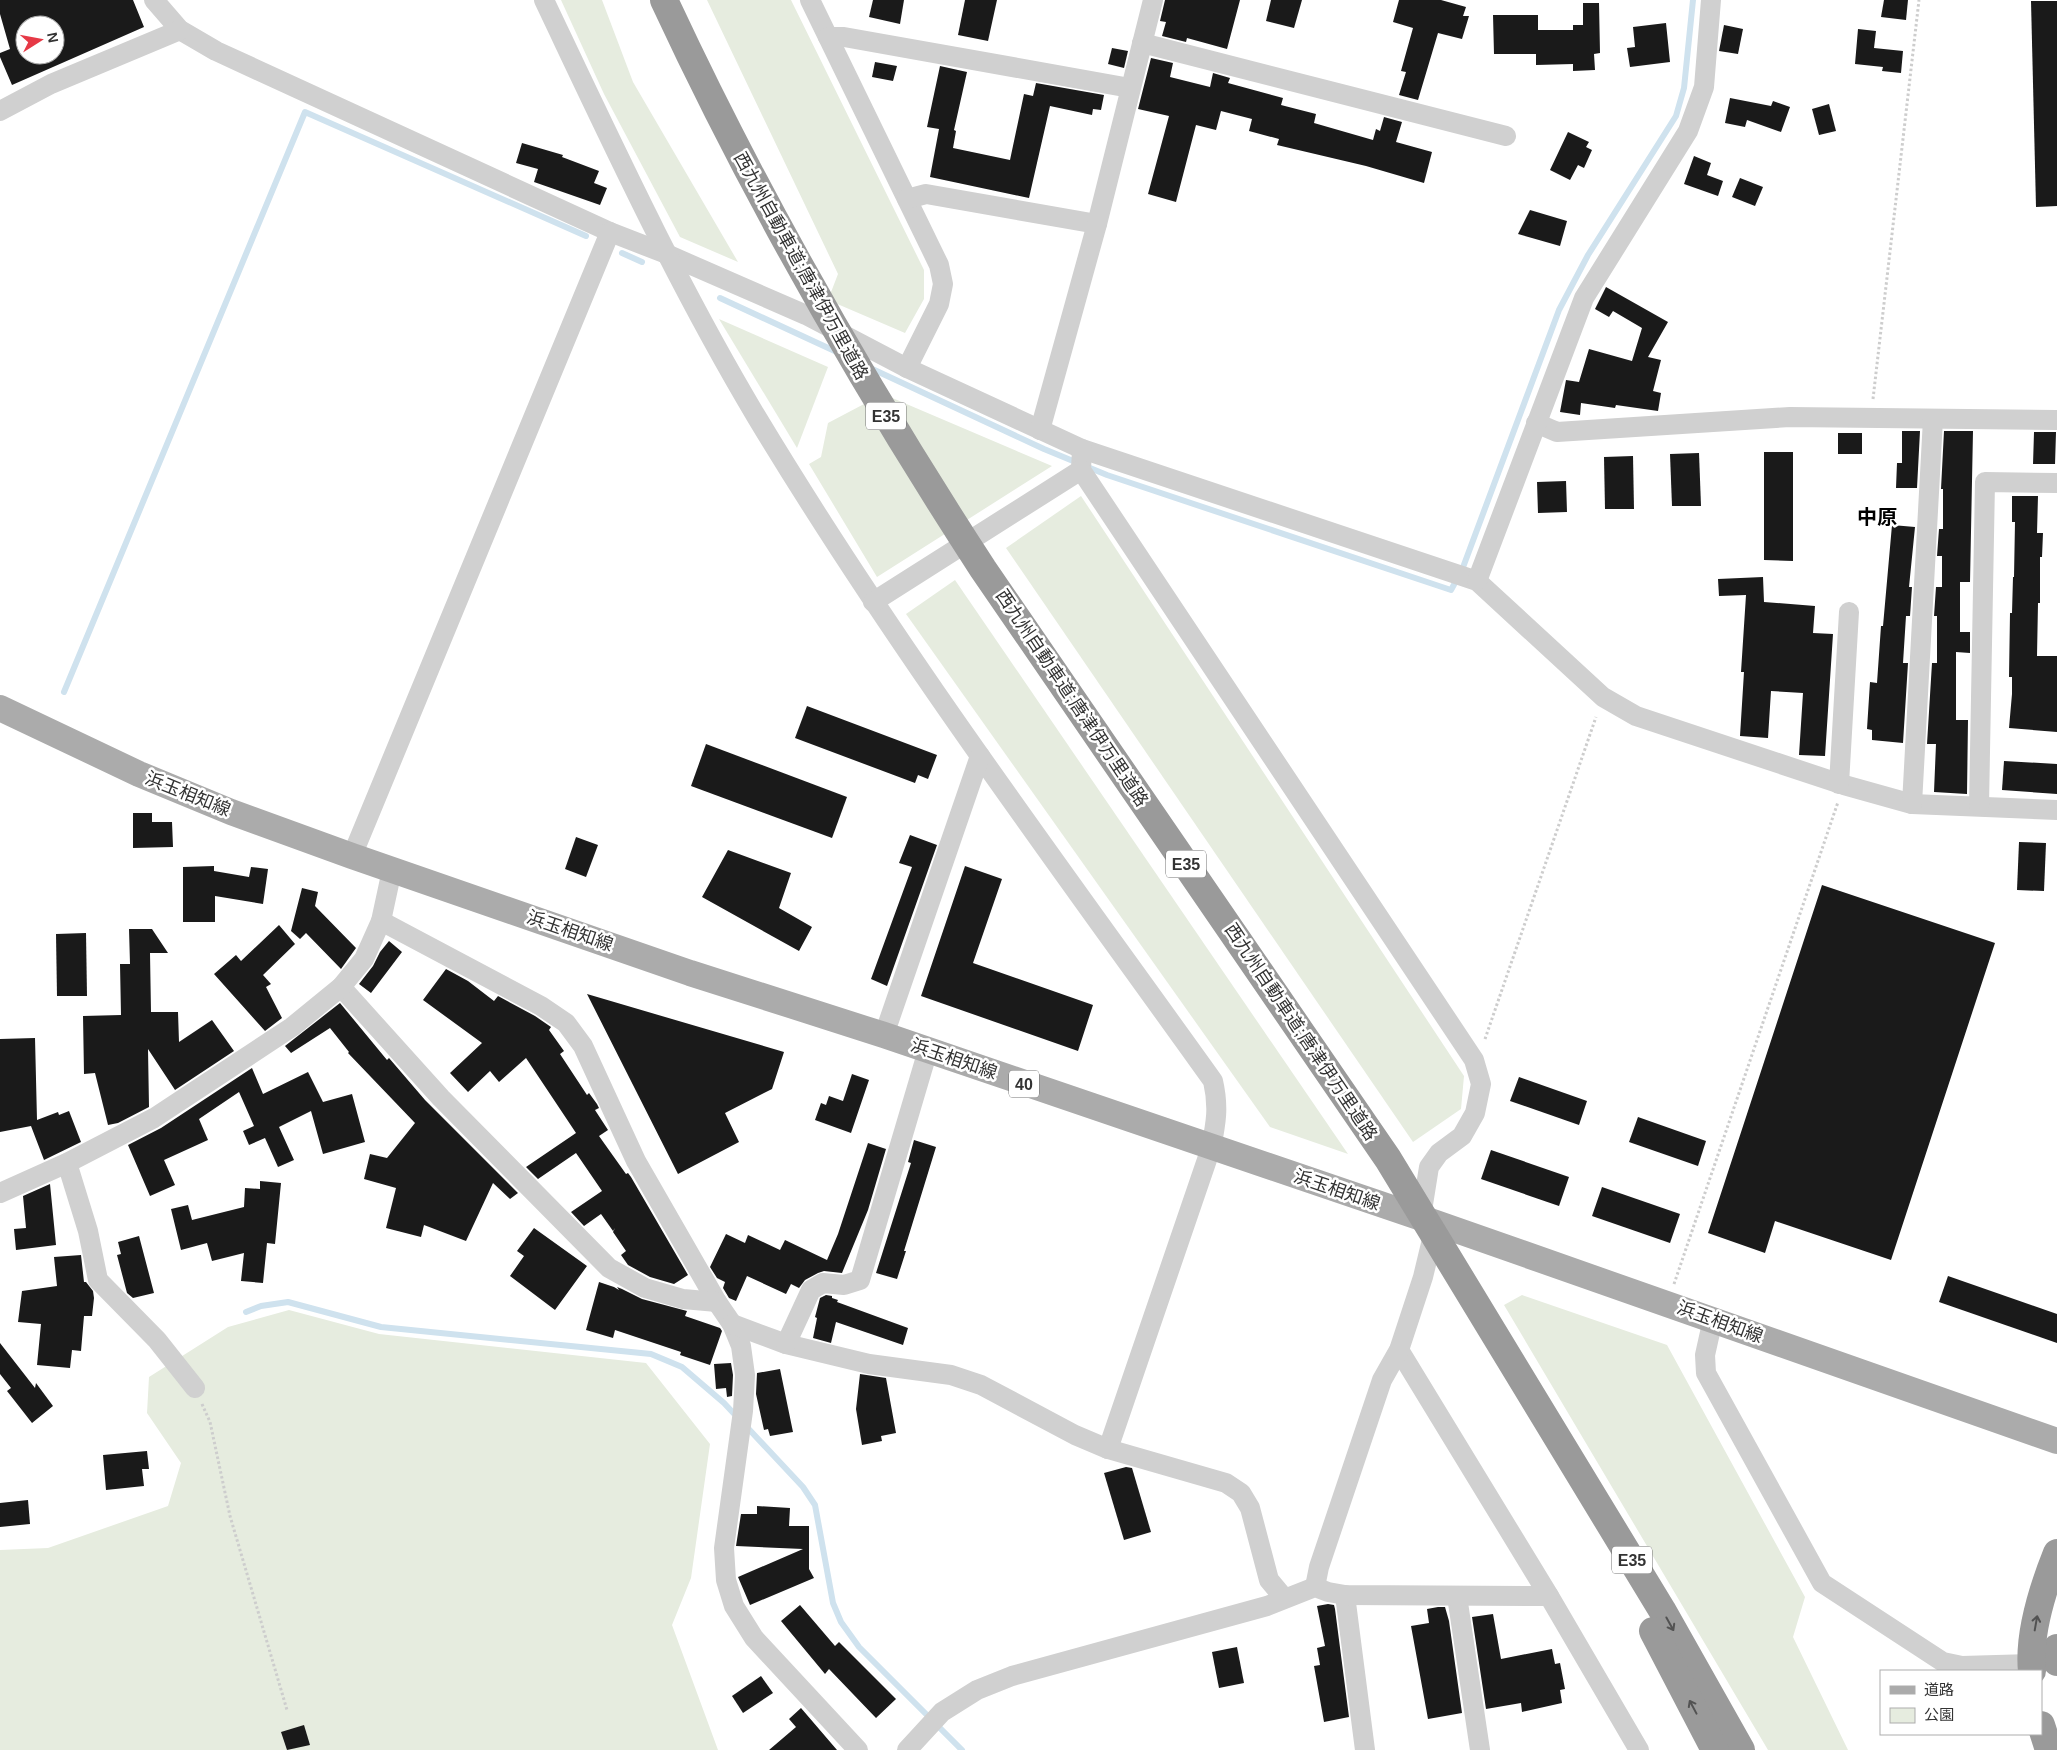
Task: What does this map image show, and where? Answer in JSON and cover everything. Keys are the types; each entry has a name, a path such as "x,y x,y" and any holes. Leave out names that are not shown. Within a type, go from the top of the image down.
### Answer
{"highway":[{"name":"西九州自動車道;唐津伊万里道路","path":"664,0 740,158 856,367 983,569 1388,1159 1662,1610 1741,1750"},
{"name":"西九州自動車道;唐津伊万里道路","path":"1518,1372 1715,1750"},
{"path":"2040,1665 2035,1627 2043,1589 2057,1553"},
{"path":"2040,1665 2057,1648"},
{"path":"2042,1728 2049,1750"}],"main road":[{"name":"浜玉相知線","path":"0,708 139,774 231,812 352,856 681,970 884,1035 1667,1303 2057,1441"}],"street":[{"path":"154,0 180,30 216,51 610,232 664,253 806,315 907,368 1082,449 1474,580 1603,697 1636,716 1842,784 1912,804 2057,810"},
{"path":"544,0 664,253 756,416 873,602 980,756 1213,1081 1217,1096 1218,1114 1211,1148 1108,1449"},
{"path":"810,0 939,265 943,284 940,304 907,368"},
{"path":"1040,430 1097,224 1153,0"},
{"path":"1474,580 1584,298 1688,131 1704,87 1711,0"},
{"path":"0,111 52,84 180,30"},
{"path":"828,37 844,36 1130,88"},
{"path":"1142,43 1506,136"},
{"path":"907,199 926,194 1097,224"},
{"path":"352,856 610,232"},
{"path":"1536,423 1557,432 1790,417 2057,420"},
{"path":"1912,804 1933,419"},
{"path":"1082,449 1081,470 1474,1060 1481,1084 1476,1113 1462,1136 1440,1153 1429,1167 1428,1221 1423,1278 1399,1350 1382,1380 1319,1567 1315,1587"},
{"path":"873,602 1081,470"},
{"path":"1979,806 1985,482 2057,483"},
{"path":"1842,784 1849,612"},
{"path":"884,1035 980,756"},
{"path":"0,1193 66,1163 154,1118 292,1027 341,986 364,959 381,921 392,870"},
{"path":"381,921 541,1006 566,1023 583,1046 636,1161 716,1302 732,1324 741,1346 745,1375 724,1548 726,1580 734,1606 754,1638 858,1750"},
{"path":"341,986 441,1098 609,1268 645,1288 683,1300 716,1302"},
{"path":"786,1344 811,1290 823,1283 844,1285 860,1280 928,1050"},
{"path":"66,1163 88,1231 98,1280 157,1340 195,1388"},
{"path":"1713,1319 1705,1355 1706,1373 1822,1583 1943,1662 1962,1666 2040,1665"},
{"path":"732,1324 786,1344 869,1364 951,1375 981,1384 1075,1436 1108,1449 1226,1483 1241,1493 1250,1508 1269,1580 1284,1598"},
{"path":"1399,1350 1549,1596 1638,1750"},
{"path":"907,1750 942,1712 977,1690 1012,1676 1267,1606 1315,1587 1345,1595 1549,1596"},
{"path":"1345,1595 1365,1750"},
{"path":"1457,1596 1480,1750"}],"path":[{"path":"1871,417 1919,0"},
{"path":"1474,1060 1482,1047 1603,697"},
{"path":"1667,1303 1842,784"},
{"path":"195,1388 210,1422 230,1516 287,1710"}],"green space":[{"path":"561,0 602,0 633,82 738,262 680,237 604,94"},
{"path":"707,0 791,0 924,270 924,299 905,333 828,300 838,274"},
{"path":"719,319 828,367 797,448"},
{"path":"883,394 1052,466 877,577 809,464 821,457 828,423"},
{"path":"1081,496 1464,1076 1461,1109 1413,1142 1006,548"},
{"path":"955,580 1348,1154 1270,1127 906,614"},
{"path":"1522,1295 1667,1345 1805,1597 1793,1637 1848,1750 1768,1750 1504,1305"},
{"path":"289,1310 379,1334 646,1363 710,1444 691,1578 672,1625 718,1750 0,1750 0,1550 48,1548 168,1506 181,1463 147,1413 149,1377 228,1327"}],"building":[{"path":"0,0 133,0 144,27 65,62 65,15 15,15 15,65 58,65 12,85 0,57 0,53 10,49 0,14"},
{"path":"873,0 904,0 900,24 869,17"},
{"path":"965,0 997,0 988,41 958,35"},
{"path":"1165,0 1240,0 1227,49 1187,38 1186,42 1162,36 1166,22 1160,21"},
{"path":"1271,0 1302,0 1294,28 1266,21"},
{"path":"1399,0 1441,0 1466,7 1463,16 1469,16 1462,39 1438,33 1418,100 1399,95 1406,72 1401,71 1413,28 1393,22"},
{"path":"1884,0 1908,0 1906,20 1881,17"},
{"path":"2031,1 2057,1 2057,206 2036,207"},
{"path":"1583,3 1599,3 1600,53 1594,54 1595,70 1573,71 1573,64 1536,65 1536,54 1494,54 1493,15 1538,15 1538,30 1573,30 1573,25 1583,25"},
{"path":"1666,23 1670,62 1630,67 1627,48 1635,47 1633,27"},
{"path":"1724,25 1743,29 1738,54 1719,51"},
{"path":"1858,29 1876,31 1874,48 1903,51 1901,73 1882,71 1883,67 1855,64"},
{"path":"1112,48 1128,51 1124,68 1108,64"},
{"path":"1151,58 1173,63 1170,77 1210,87 1213,73 1230,78 1228,83 1283,98 1281,105 1316,114 1314,123 1373,140 1376,129 1380,131 1384,117 1402,122 1396,142 1432,152 1424,183 1366,166 1277,145 1279,139 1249,131 1252,119 1221,111 1216,130 1196,125 1176,202 1148,194 1169,116 1138,109"},
{"path":"875,62 897,66 893,81 872,77"},
{"path":"940,66 967,72 954,130 956,131 953,148 1010,160 1024,94 1033,96 1036,83 1104,95 1101,110 1093,109 1092,115 1050,106 1029,198 930,177 939,129 927,127"},
{"path":"1730,98 1771,106 1773,101 1790,107 1781,132 1747,120 1745,127 1725,123"},
{"path":"1829,104 1836,131 1819,135 1812,109"},
{"path":"1568,132 1589,142 1586,147 1592,150 1584,168 1578,165 1570,180 1550,170"},
{"path":"522,143 563,155 562,157 599,171 594,183 607,188 600,205 534,182 538,169 516,163"},
{"path":"1694,156 1711,163 1707,175 1723,181 1718,196 1684,184"},
{"path":"1740,178 1763,187 1755,206 1732,197"},
{"path":"1530,210 1567,221 1560,246 1518,234"},
{"path":"1606,287 1668,322 1648,357 1661,360 1653,391 1661,393 1658,411 1616,405 1615,408 1581,403 1580,415 1560,412 1566,380 1579,382 1589,349 1632,361 1642,328 1613,311 1609,317 1595,309"},
{"path":"1902,431 1920,431 1917,488 1896,488 1897,463 1902,463"},
{"path":"1944,431 1973,431 1970,582 1960,582 1960,632 1970,632 1970,653 1956,652 1956,720 1968,720 1967,794 1934,792 1936,744 1927,744 1932,663 1937,663 1937,616 1934,616 1936,587 1942,587 1942,556 1937,556 1939,529 1943,529 1943,489 1941,489"},
{"path":"2034,432 2056,432 2055,464 2033,464"},
{"path":"1838,433 1862,433 1862,454 1838,454"},
{"path":"1764,452 1793,452 1793,561 1764,560"},
{"path":"1699,453 1701,506 1672,506 1670,454"},
{"path":"1633,456 1634,509 1605,509 1604,457"},
{"path":"1566,481 1567,512 1538,513 1537,482"},
{"path":"2012,496 2038,496 2037,533 2043,533 2042,557 2040,557 2037,656 2057,656 2057,732 2009,728 2012,694 2012,677 2009,677 2010,613 2012,613 2014,577 2015,522 2012,522"},
{"path":"1892,525 1915,527 1909,587 1912,587 1910,616 1906,616 1903,663 1908,663 1903,743 1872,740 1872,730 1867,729 1870,682 1877,683"},
{"path":"1763,577 1764,602 1815,606 1813,633 1833,634 1825,756 1799,755 1803,693 1771,691 1768,738 1740,736 1744,672 1741,672 1746,595 1719,596 1718,579"},
{"path":"807,706 937,755 928,779 918,775 915,783 795,738"},
{"path":"706,744 847,797 832,838 691,786"},
{"path":"2004,761 2057,764 2057,794 2002,790"},
{"path":"133,813 152,813 152,822 172,822 173,847 133,848"},
{"path":"910,835 937,845 887,986 871,979 912,867 899,863"},
{"path":"576,837 598,845 586,877 565,869"},
{"path":"2019,842 2046,843 2044,891 2017,890"},
{"path":"728,850 791,873 779,908 812,927 799,951 702,897"},
{"path":"214,866 214,871 249,877 251,867 268,869 263,904 215,896 215,922 183,922 183,867"},
{"path":"965,866 1002,879 973,963 1093,1005 1078,1051 921,996"},
{"path":"1822,885 1995,943 1891,1260 1775,1221 1765,1253 1708,1233"},
{"path":"302,888 318,892 315,906 356,948 341,969 306,933 300,939 291,931"},
{"path":"279,925 295,944 263,975 271,984 266,987 282,1018 265,1031 214,974 236,955 241,961"},
{"path":"129,929 152,929 168,953 150,953 151,1012 178,1012 179,1042 212,1020 234,1051 175,1090 148,1049 149,1107 118,1123 108,1125 95,1073 84,1074 83,1016 121,1015 120,964 130,964"},
{"path":"86,933 87,996 57,996 56,934"},
{"path":"389,941 402,952 371,993 359,984"},
{"path":"446,969 468,981 494,1001 498,996 551,1027 549,1030 564,1051 560,1054 587,1095 589,1093 599,1108 595,1110 608,1130 599,1136 626,1174 628,1173 631,1177 688,1275 674,1284 650,1277 628,1265 621,1255 626,1251 613,1232 615,1228 613,1231 601,1214 584,1226 571,1212 602,1191 576,1153 538,1179 526,1167 576,1133 526,1058 499,1082 490,1071 468,1092 450,1073 482,1043 423,1000"},
{"path":"587,994 784,1052 772,1089 725,1113 739,1142 678,1174"},
{"path":"340,1003 387,1060 389,1058 425,1100 518,1193 510,1199 493,1183 466,1241 424,1225 421,1237 386,1228 396,1188 364,1179 370,1154 387,1158 415,1123 348,1053 330,1028 291,1053 285,1046"},
{"path":"35,1038 37,1120 58,1112 59,1115 69,1111 81,1142 44,1160 31,1126 0,1132 0,1039"},
{"path":"252,1068 263,1094 308,1072 323,1102 352,1094 365,1142 323,1154 311,1111 279,1127 294,1160 278,1167 265,1138 249,1145 243,1131 254,1126 239,1092 199,1119 208,1140 164,1160 175,1185 150,1196 128,1145 161,1128"},
{"path":"852,1074 869,1080 851,1133 815,1120 821,1103 826,1105 829,1096 843,1101"},
{"path":"1519,1077 1587,1101 1579,1125 1510,1101"},
{"path":"1638,1117 1706,1141 1698,1166 1629,1142"},
{"path":"914,1140 936,1147 897,1279 876,1273 911,1163 908,1162"},
{"path":"868,1143 886,1149 868,1210 842,1273 824,1271 818,1273 805,1280 799,1288 791,1284 786,1294 747,1276 736,1301 729,1298 723,1288 725,1282 717,1278 710,1267 726,1234 745,1243 748,1235 780,1250 785,1240 827,1260 838,1234"},
{"path":"1491,1150 1569,1177 1559,1206 1481,1179"},
{"path":"260,1181 281,1183 275,1244 267,1243 263,1283 241,1281 244,1253 212,1261 207,1243 181,1250 171,1209 188,1205 192,1220 244,1207 245,1188 260,1189"},
{"path":"50,1184 56,1245 16,1250 14,1229 26,1228 23,1196"},
{"path":"1602,1187 1680,1214 1670,1243 1592,1216"},
{"path":"534,1228 587,1266 555,1310 510,1276 524,1256 517,1251"},
{"path":"139,1236 154,1293 133,1298 127,1293 117,1255 121,1254 118,1242"},
{"path":"81,1255 84,1282 93,1291 94,1298 92,1316 84,1316 81,1351 72,1350 70,1368 37,1365 41,1324 18,1322 22,1291 57,1286 54,1257"},
{"path":"1948,1276 2057,1314 2057,1343 1939,1302"},
{"path":"599,1282 619,1290 617,1287 642,1299 687,1311 685,1316 720,1328 722,1331 710,1365 680,1355 681,1352 615,1330 613,1338 586,1330"},
{"path":"826,1295 832,1296 832,1298 838,1300 837,1302 908,1328 903,1345 836,1322 831,1343 813,1338 817,1318 815,1317 820,1298"},
{"path":"0,1343 35,1388 36,1383 53,1406 32,1423 7,1391 11,1388 0,1374"},
{"path":"731,1363 733,1375 732,1396 727,1397 726,1388 716,1389 714,1364"},
{"path":"780,1369 793,1432 770,1436 768,1429 764,1430 756,1394 757,1373"},
{"path":"860,1374 886,1378 896,1433 881,1436 882,1441 862,1445 856,1409"},
{"path":"147,1451 149,1469 142,1469 144,1486 106,1490 103,1455"},
{"path":"1126,1467 1132,1468 1151,1532 1124,1540 1104,1473"},
{"path":"28,1500 30,1524 0,1527 0,1503"},
{"path":"757,1506 790,1508 789,1526 809,1526 809,1569 814,1578 750,1605 738,1577 803,1549 736,1546 741,1514 757,1514"},
{"path":"800,1605 835,1646 839,1642 896,1699 876,1718 829,1669 825,1674 781,1621"},
{"path":"1334,1605 1335,1609 1349,1717 1324,1722 1314,1666 1320,1665 1317,1648 1325,1646 1317,1606"},
{"path":"1445,1607 1449,1621 1462,1713 1428,1719 1411,1626 1429,1623 1427,1609"},
{"path":"1493,1614 1501,1659 1552,1649 1555,1664 1560,1663 1565,1689 1560,1690 1562,1703 1522,1712 1521,1703 1486,1709 1472,1617"},
{"path":"1237,1647 1244,1683 1219,1688 1212,1652"},
{"path":"761,1676 773,1693 743,1713 732,1696"},
{"path":"801,1708 837,1750 769,1750 796,1727 789,1719"},
{"path":"304,1725 310,1745 287,1750 281,1732"}],"waterway":[{"path":"868,367 1044,449 1107,475 1451,590 1462,570 1559,310 1588,255 1676,116 1684,88 1693,0"},
{"path":"64,692 305,112 586,236"},
{"path":"622,253 642,262"},
{"path":"720,298 839,353"},
{"path":"246,1312 261,1306 288,1302 381,1327 651,1354 682,1367 724,1403 738,1418"},
{"path":"745,1425 803,1487 815,1505 833,1603 841,1622 859,1647 962,1750"}],"district":[{"name":"中原","path":"1877,517"}]}
